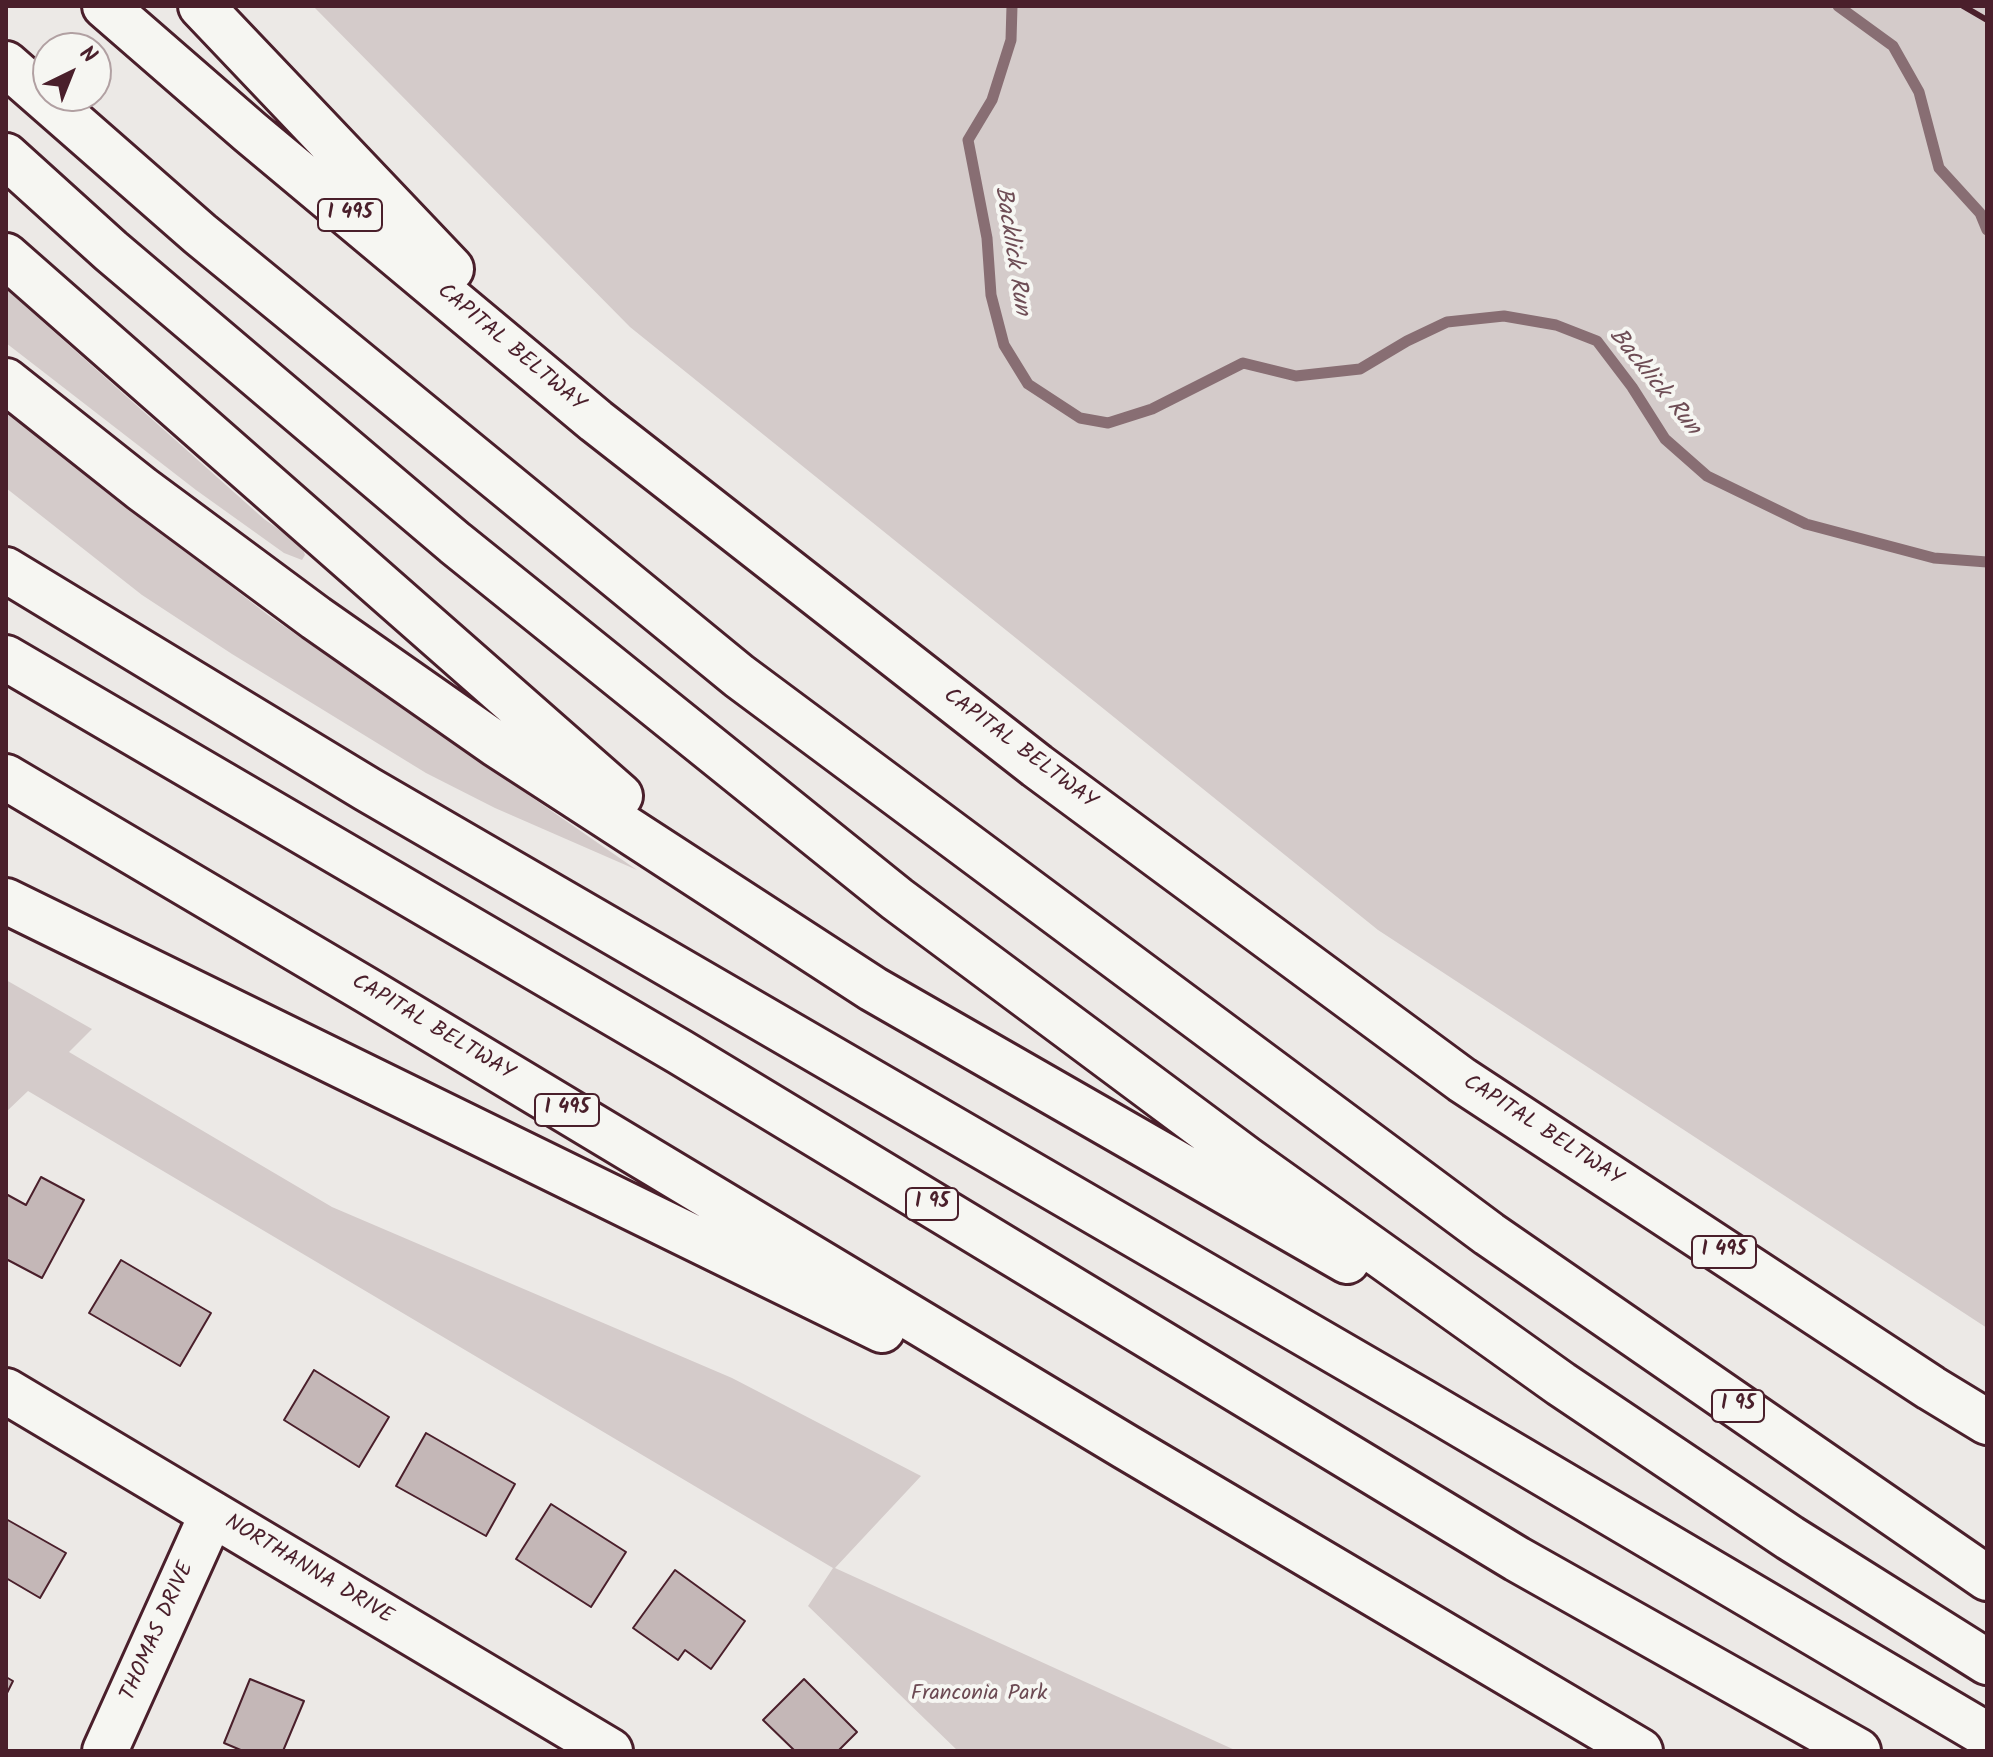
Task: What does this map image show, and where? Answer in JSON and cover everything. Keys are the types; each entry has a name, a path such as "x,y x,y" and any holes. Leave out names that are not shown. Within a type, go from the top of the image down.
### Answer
{"main road":[{"name":"CAPITAL BELTWAY","path":"105,6 250,132 596,421 1037,766 1462,1080 1987,1422"},
{"path":"201,6 596,421"},
{"name":"I 95","path":"6,64 200,234 739,676 1489,1234 1987,1578"},
{"path":"6,156 111,251 455,543 897,899 1246,1159 1561,1384 1790,1538 1987,1662"},
{"path":"6,256 559,745 765,919"},
{"path":"6,381 142,489 316,618 496,744 873,989 1561,1384"},
{"path":"6,537 150,645 367,789"},
{"path":"6,570 367,789 1407,1393 1987,1735"},
{"name":"I 95","path":"6,658 680,1052 1517,1559 1858,1751"},
{"name":"CAPITAL BELTWAY","path":"6,777 1640,1751"},
{"path":"6,901 1126,1447"},
{"name":"NORTHANNA DRIVE","path":"6,1391 610,1751"},
{"name":"THOMAS DRIVE","path":"105,1751 212,1514"}],"green space":[{"path":"313,6 1987,6 1987,1328 1378,930 630,327"},
{"path":"6,289 264,519 294,540 303,549 305,555 302,560 284,553 196,490 6,343"},
{"path":"6,412 268,615 637,870 495,808 426,773 142,595 6,488"},
{"name":"Franconia Park","path":"6,980 92,1029 69,1052 332,1207 732,1378 921,1476 835,1568 1237,1751 958,1751 808,1606 833,1568 28,1091 6,1112"}],"building":[{"path":"41,1177 84,1200 42,1278 6,1259 6,1194 26,1205"},
{"path":"121,1260 211,1313 180,1366 89,1313"},
{"path":"314,1370 389,1417 359,1467 284,1420"},
{"path":"426,1433 515,1484 486,1536 396,1486"},
{"path":"551,1504 626,1552 591,1607 516,1559"},
{"path":"6,1519 66,1553 40,1598 6,1578"},
{"path":"675,1570 745,1621 711,1669 685,1650 678,1660 633,1628"},
{"path":"6,1677 13,1681 6,1695"},
{"path":"250,1679 304,1701 283,1751 243,1751 224,1743"},
{"path":"804,1679 857,1732 838,1751 795,1751 763,1720"}],"waterway":[{"name":"Backlick Run","path":"1012,6 1011,40 992,100 968,140 987,238 991,295 1004,345 1028,384 1080,418 1108,423 1152,409 1243,363 1296,376 1360,369 1447,322 1504,316 1556,325 1597,341 1632,387 1665,439 1707,476 1806,524 1934,558 1987,562"},
{"path":"1838,6 1893,46 1919,92 1939,168 1980,213 1987,230"}],"railway":[{"path":"1963,6 1987,20"}]}
